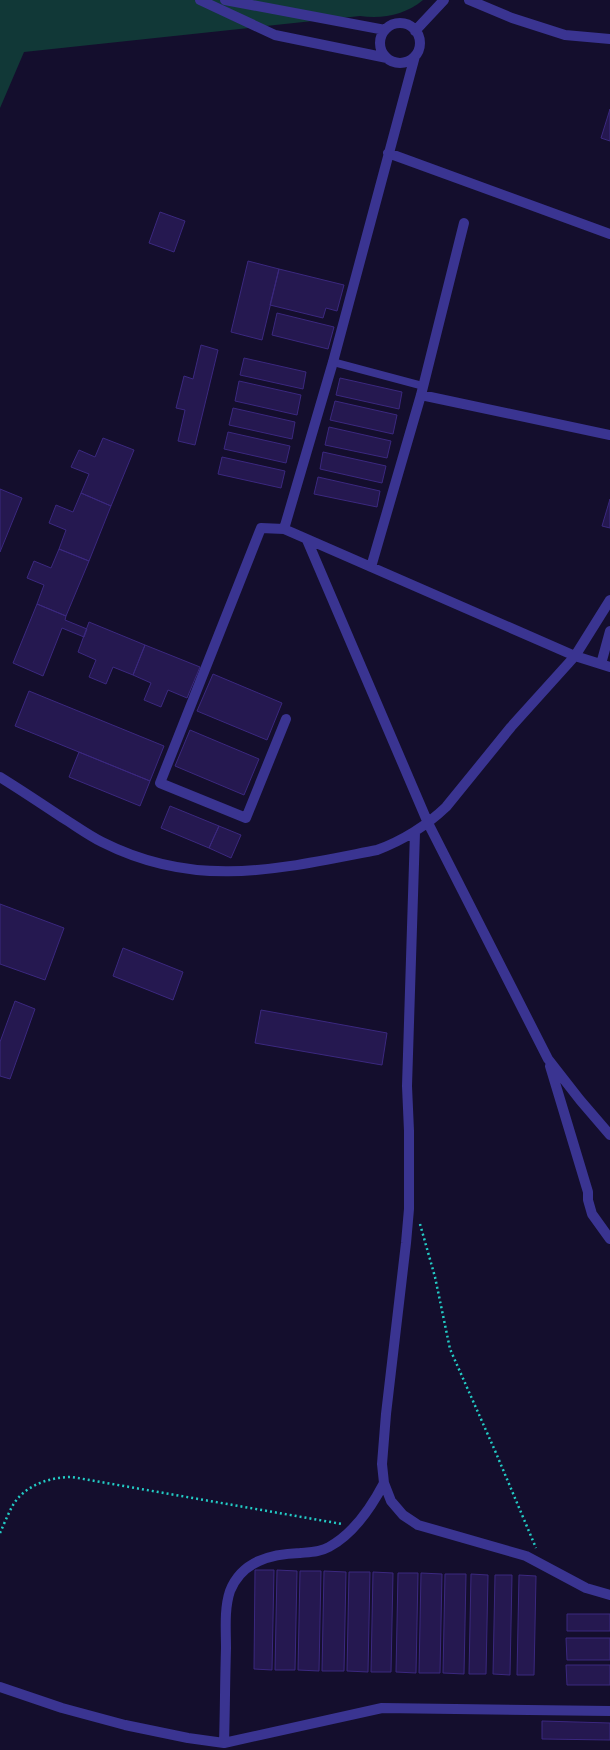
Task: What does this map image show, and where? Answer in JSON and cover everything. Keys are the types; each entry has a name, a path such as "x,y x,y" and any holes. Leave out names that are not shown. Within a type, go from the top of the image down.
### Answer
{"street":[{"path":"200,0 275,35 387,58"},
{"path":"225,0 385,30"},
{"path":"415,31 444,0"},
{"path":"469,0 512,18 564,35 610,39"},
{"path":"284,529 333,362 388,153 415,56 420,45 419,38 415,31 407,25 401,23 395,24 385,30 380,42 383,54 387,58 392,62 405,62 415,56"},
{"path":"388,153 610,234"},
{"path":"371,567 422,391 464,223"},
{"path":"422,391 610,435"},
{"path":"286,719 246,818 160,783 261,528 284,529 575,656 605,666 610,631"},
{"path":"307,540 428,823 548,1059 588,1192 589,1208 610,1239"},
{"path":"0,777 100,842 136,857 179,869 231,872 278,868 377,850 415,832 446,807 511,727 575,656 610,600"},
{"path":"415,832 407,1086 410,1131 409,1209 386,1414 382,1464 384,1483 389,1496 397,1508 403,1515 418,1525 510,1550 526,1556 586,1588 610,1595"},
{"path":"548,1059 610,1135"},
{"path":"224,1743 226,1613 230,1591 236,1581 246,1568 259,1560 287,1554 320,1551 336,1543 366,1513 384,1483"},
{"path":"0,1687 62,1708 211,1746 382,1708 610,1711"}],"lane":[{"path":"333,362 422,391"}],"path":[{"path":"418,1217 435,1277 450,1350 496,1453 543,1565"},
{"path":"0,1533 13,1504 21,1495 41,1482 62,1477 72,1477 354,1526"}],"green space":[{"path":"0,0 423,0 409,9 393,15 377,17 360,16 24,52 0,108"}],"building":[{"path":"610,109 610,141 601,138"},
{"path":"160,212 185,221 174,252 149,243"},
{"path":"248,261 279,269 262,340 231,332"},
{"path":"279,269 344,285 337,311 326,308 323,318 270,305"},
{"path":"277,313 334,327 328,349 272,335"},
{"path":"201,345 218,350 195,445 178,441 185,410 176,408 184,376 193,379"},
{"path":"244,358 306,372 303,389 240,375"},
{"path":"340,378 402,392 399,409 336,395"},
{"path":"239,381 301,395 297,415 235,401"},
{"path":"335,401 397,415 393,434 330,420"},
{"path":"233,408 295,422 292,439 229,425"},
{"path":"329,427 391,441 387,458 325,445"},
{"path":"228,432 290,446 286,463 224,449"},
{"path":"103,438 134,450 111,506 81,493 89,474 71,467 79,450 95,457"},
{"path":"323,452 386,466 382,483 320,469"},
{"path":"222,457 285,471 281,488 218,474"},
{"path":"318,477 380,491 377,507 314,494"},
{"path":"0,489 22,498 0,552"},
{"path":"81,493 111,506 89,561 59,549 66,530 49,523 56,505 73,512"},
{"path":"610,499 610,528 602,526"},
{"path":"59,549 89,561 66,616 37,604 44,585 27,578 34,561 51,568"},
{"path":"37,604 66,616 65,620 87,629 84,637 62,628 43,676 13,663"},
{"path":"89,622 145,645 133,675 113,667 106,684 89,677 96,660 78,652"},
{"path":"145,645 200,667 187,698 168,690 161,707 144,700 151,683 133,675"},
{"path":"213,674 282,703 267,740 197,711"},
{"path":"29,691 164,746 150,781 15,726"},
{"path":"190,730 259,759 244,795 175,766"},
{"path":"79,752 150,781 140,806 69,777"},
{"path":"170,806 219,826 209,848 161,828"},
{"path":"219,826 241,835 231,858 209,848"},
{"path":"0,904 64,928 45,980 0,964"},
{"path":"123,948 183,972 173,1000 113,976"},
{"path":"15,1001 35,1009 10,1079 0,1076 0,1042"},
{"path":"261,1010 387,1033 382,1065 255,1043"},
{"path":"255,1570 274,1570 272,1670 254,1669"},
{"path":"277,1570 297,1571 295,1670 275,1670"},
{"path":"300,1571 321,1571 319,1671 298,1670"},
{"path":"324,1571 346,1572 344,1671 322,1671"},
{"path":"349,1572 370,1572 368,1672 347,1671"},
{"path":"373,1572 393,1573 391,1672 371,1672"},
{"path":"398,1573 418,1573 416,1673 396,1672"},
{"path":"421,1573 442,1574 440,1673 419,1673"},
{"path":"445,1574 466,1574 464,1674 443,1673"},
{"path":"471,1574 488,1575 486,1674 469,1674"},
{"path":"495,1575 512,1575 510,1675 493,1674"},
{"path":"519,1575 536,1576 534,1675 517,1675"},
{"path":"567,1614 610,1614 610,1631 567,1631"},
{"path":"566,1638 610,1638 610,1660 567,1660"},
{"path":"566,1665 610,1665 610,1685 567,1685"},
{"path":"542,1721 610,1723 610,1740 542,1739"}]}
